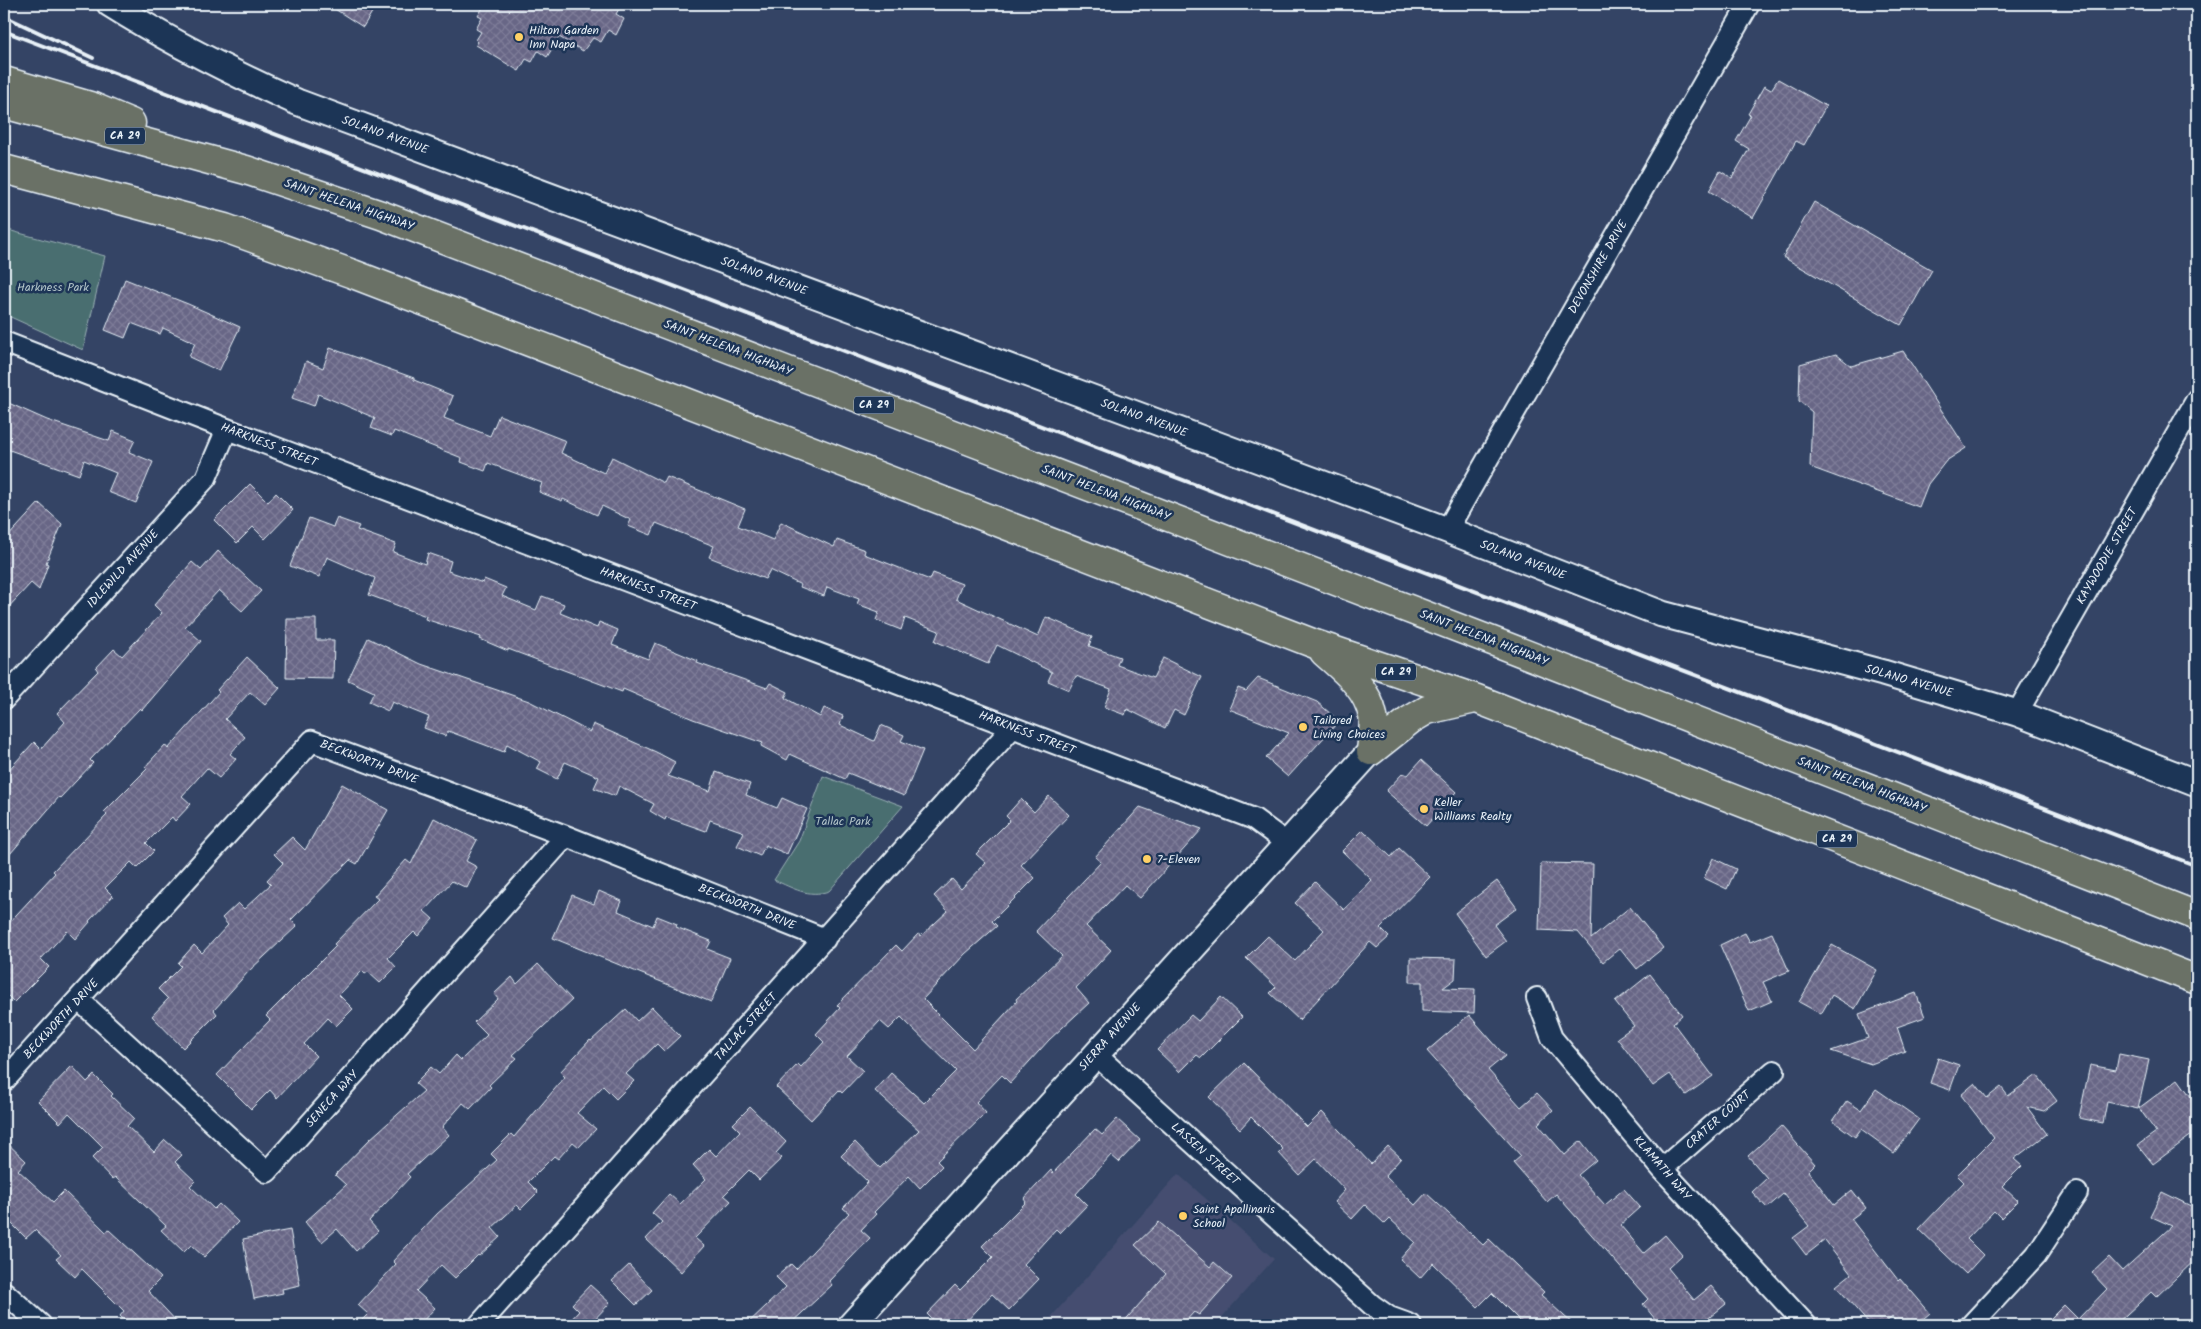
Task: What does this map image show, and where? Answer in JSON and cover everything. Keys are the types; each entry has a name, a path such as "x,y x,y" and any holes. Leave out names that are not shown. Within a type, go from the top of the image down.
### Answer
{"highway":[{"path":"4,81 93,106 246,170"},
{"name":"SAINT HELENA HIGHWAY","path":"4,104 246,170 381,215 1491,640 2197,916"},
{"name":"CA 29","path":"4,169 110,199 225,228 353,274 1315,644 1477,699 2197,980"},
{"path":"4,183 110,199"},
{"path":"1315,644 1350,675 1360,688 1373,717 1371,751"},
{"path":"1371,751 1410,720 1427,710 1477,699"}],"street":[{"name":"SOLANO AVENUE","path":"110,4 154,32 223,70 297,102 1447,530 1662,614 1883,673 2017,713 2197,783"},
{"name":"DEVONSHIRE DRIVE","path":"1447,530 1749,4"},
{"name":"HARKNESS STREET","path":"4,342 227,429 1254,819 1288,844"},
{"name":"KAYWOODIE STREET","path":"2017,713 2197,399"},
{"name":"IDLEWILD AVENUE","path":"4,699 206,478 227,429"},
{"name":"TALLAC STREET","path":"479,1325 1012,728"},
{"name":"BECKWORTH DRIVE","path":"4,1081 312,741 566,836 825,939"},
{"name":"SIERRA AVENUE","path":"851,1325 1371,751"},
{"name":"SENECA WAY","path":"79,1000 267,1172 566,836"},
{"name":"KLAMATH WAY","path":"1537,998 1552,1038 1662,1169 1806,1325"},
{"name":"LASSEN STREET","path":"1095,1054 1372,1305 1389,1317 1410,1325"},
{"name":"CRATER COURT","path":"1662,1169 1774,1071"},
{"path":"1971,1325 2036,1255 2077,1193"},
{"path":"4,1292 41,1325"}],"shaded area":[{"name":"Saint Apollinaris School","path":"1178,1174 1274,1259 1215,1325 1044,1325"}],"green space":[{"name":"Harkness Park","path":"4,229 105,256 83,350 4,314"},
{"name":"Tallac Park","path":"823,776 903,806 829,891 807,893 774,880 799,841"}],"building":[{"path":"327,4 377,4 363,27"},
{"name":"Hilton Garden Inn Napa","path":"485,4 622,4 616,14 624,19 616,35 608,30 601,42 593,38 583,51 559,37 547,57 538,51 532,62 526,59 519,71 476,45 478,42 476,40 481,32 476,29 482,18 478,16"},
{"path":"1778,79 1826,106 1804,145 1796,141 1753,218 1709,191 1720,171 1732,178 1749,149 1736,141 1751,115 1748,114 1764,86 1771,90"},
{"path":"1814,202 1932,270 1901,325 1783,257"},
{"path":"125,279 240,327 219,371 189,357 195,343 163,328 160,334 131,323 125,338 105,330"},
{"path":"330,348 414,378 414,380 453,396 444,418 490,436 499,415 566,441 561,453 604,473 612,457 664,483 667,477 745,509 738,526 773,540 781,522 834,547 837,540 865,550 864,554 930,580 933,573 962,584 956,599 1038,637 1046,617 1092,637 1089,646 1120,657 1117,665 1153,678 1163,658 1202,677 1184,715 1174,710 1165,728 1127,709 1125,715 1104,707 1111,689 1076,676 1069,690 1048,681 1052,672 997,645 988,664 935,641 939,631 905,618 901,630 876,620 879,612 857,604 859,599 827,587 824,596 800,587 801,585 770,570 765,579 709,557 714,546 656,523 651,535 628,526 631,520 602,506 597,515 563,499 562,501 539,492 542,483 488,463 485,471 461,462 462,458 394,431 392,436 371,428 375,418 318,394 314,406 292,398 306,361 323,368"},
{"path":"1903,351 1966,448 1946,461 1928,484 1919,507 1810,467 1812,412 1799,401 1800,364 1836,354 1851,366"},
{"path":"4,401 47,420 109,441 113,431 135,440 129,452 153,462 136,503 108,492 116,473 84,460 79,475 4,448"},
{"path":"250,484 268,502 276,493 293,510 265,539 253,527 237,543 214,520"},
{"path":"39,503 62,524 46,563 48,564 39,590 31,583 4,612 4,541"},
{"path":"309,518 333,527 337,518 359,526 357,530 396,544 393,552 425,564 428,553 451,561 448,571 483,583 484,579 506,588 502,596 536,610 542,596 564,604 560,613 597,628 599,622 618,630 612,645 648,659 655,643 698,661 697,663 767,688 770,683 788,692 785,698 820,717 824,708 843,716 840,725 874,741 881,725 904,735 901,741 923,750 904,796 848,773 845,779 790,754 787,760 761,746 763,743 693,719 623,689 622,692 508,649 508,651 480,639 481,637 425,619 426,616 369,595 375,578 327,557 319,577 290,566"},
{"path":"218,551 261,591 242,611 219,590 185,627 201,641 142,710 140,708 90,760 93,763 59,797 4,861 4,775 34,742 41,749 65,722 57,713 98,671 96,668 114,649 122,656 162,613 154,605 192,562 201,570"},
{"path":"287,619 316,619 316,640 334,640 333,679 286,678"},
{"path":"368,638 421,664 529,701 590,732 593,724 656,752 675,762 668,776 710,791 716,772 750,784 746,795 777,808 782,798 807,809 787,854 765,845 760,856 737,846 744,832 710,820 706,831 666,817 665,820 650,811 654,804 619,786 615,796 594,788 599,777 565,762 557,779 537,769 541,762 507,744 504,752 448,731 445,736 424,728 429,717 392,702 388,711 369,702 374,692 348,680"},
{"path":"247,657 280,688 265,705 250,692 225,719 245,737 230,754 236,759 219,778 207,768 182,796 191,804 175,821 172,817 146,843 154,851 137,868 131,862 105,888 113,896 75,939 67,931 41,959 49,967 14,1002 4,992 4,928 55,873 53,871 107,815 104,812 147,769 145,767 165,745 168,749 219,692 217,690"},
{"name":"Tailored Living Choices","path":"1258,678 1317,702 1339,721 1288,777 1266,758 1289,733 1229,709 1238,688 1246,691"},
{"name":"Keller Williams Realty","path":"1421,760 1456,792 1426,826 1386,791 1403,773 1408,775"},
{"path":"342,784 388,810 357,864 350,860 291,920 297,926 249,971 214,1010 217,1014 183,1048 152,1016 168,999 158,989 181,966 178,963 194,945 202,953 228,925 222,918 238,903 244,909 271,884 267,880 283,863 274,854 292,837 305,850"},
{"path":"1049,796 1069,815 1021,865 1035,878 992,921 997,926 965,954 923,999 973,1049 1017,1001 1016,999 1062,956 1036,931 1101,862 1095,857 1140,807 1202,829 1140,898 1125,885 1086,926 1111,950 1076,988 1089,1003 1049,1040 1010,1083 1002,1075 976,1102 986,1113 937,1161 942,1166 920,1188 909,1176 874,1212 876,1214 861,1230 870,1238 829,1281 832,1285 789,1325 746,1325 786,1287 776,1277 791,1264 796,1269 849,1213 843,1208 868,1182 841,1156 855,1142 880,1168 919,1130 875,1091 891,1073 924,1103 956,1071 901,1017 889,1029 880,1021 847,1056 863,1071 842,1093 839,1090 811,1120 776,1087 798,1064 801,1067 824,1042 816,1034 840,1008 837,1005 896,945 902,951 918,934 921,936 948,911 934,896 952,879 961,889 986,863 976,854 1010,820 1006,816 1021,799 1034,812"},
{"path":"434,818 477,840 466,861 477,867 467,888 452,881 424,911 433,919 418,936 414,932 388,958 396,967 380,983 368,972 365,974 362,971 339,995 353,1009 336,1026 328,1018 304,1044 316,1056 277,1098 270,1090 251,1109 217,1075 270,1020 266,1016 336,946 334,944 378,899 374,896 406,860 411,864"},
{"path":"1363,830 1391,857 1399,848 1430,877 1380,928 1389,937 1377,948 1370,942 1299,1020 1270,993 1276,987 1246,958 1268,936 1295,961 1324,930 1295,903 1315,882 1344,910 1372,880 1342,851"},
{"path":"1713,858 1736,869 1727,889 1704,878"},
{"path":"1541,863 1593,864 1591,939 1630,907 1663,948 1637,969 1620,948 1603,962 1578,932 1539,930"},
{"path":"1497,881 1517,908 1494,925 1506,941 1486,956 1455,913"},
{"path":"599,891 622,901 618,911 653,926 657,916 677,924 676,927 711,941 707,949 730,958 711,1002 553,938 572,895 594,904"},
{"path":"1745,933 1750,942 1772,933 1789,971 1763,982 1772,1001 1749,1011 1720,945"},
{"path":"1832,945 1877,970 1855,1009 1832,995 1821,1014 1799,1002"},
{"path":"1410,958 1456,959 1455,979 1443,988 1475,989 1474,1013 1422,1011 1422,982 1410,982"},
{"path":"538,964 572,1000 513,1055 517,1058 489,1085 491,1087 470,1109 463,1103 442,1127 449,1135 407,1174 410,1177 369,1221 378,1231 356,1251 337,1229 322,1242 305,1222 346,1185 335,1175 370,1139 424,1091 415,1083 431,1067 439,1074 456,1055 461,1060 487,1035 474,1022 498,999 494,994 512,977 517,984"},
{"path":"1650,974 1682,1015 1673,1023 1713,1076 1686,1095 1670,1074 1653,1086 1617,1038 1634,1026 1615,1002"},
{"path":"1916,993 1925,1017 1897,1027 1905,1051 1871,1064 1831,1051 1868,1038 1859,1014"},
{"path":"1221,997 1242,1017 1201,1058 1197,1055 1180,1072 1157,1050 1191,1015 1198,1021"},
{"path":"652,1007 680,1036 664,1051 657,1044 626,1074 634,1081 616,1099 603,1086 577,1113 596,1129 579,1147 573,1142 558,1159 554,1156 528,1182 538,1192 521,1209 517,1205 492,1228 500,1237 478,1255 455,1278 441,1265 416,1291 435,1308 419,1325 411,1318 404,1325 357,1325 368,1314 358,1305 396,1264 393,1261 437,1214 497,1160 491,1154 511,1134 514,1137 565,1077 560,1072 590,1040 626,1009 637,1021"},
{"path":"1469,1015 1505,1056 1488,1070 1521,1107 1537,1093 1553,1110 1538,1124 1565,1155 1581,1141 1596,1160 1578,1175 1605,1205 1624,1189 1640,1207 1620,1225 1644,1253 1665,1235 1682,1255 1668,1268 1694,1300 1711,1286 1726,1304 1700,1325 1673,1325 1666,1317 1659,1324 1643,1304 1648,1299 1556,1194 1547,1202 1513,1163 1521,1156 1427,1051"},
{"path":"2119,1054 2149,1060 2138,1109 2107,1102 2103,1123 2079,1118 2090,1065 2116,1070"},
{"path":"1938,1058 1959,1065 1950,1090 1930,1083"},
{"path":"1244,1063 1307,1127 1322,1112 1371,1164 1388,1146 1401,1158 1385,1176 1415,1205 1426,1193 1483,1245 1489,1239 1544,1292 1541,1295 1574,1325 1524,1325 1492,1293 1478,1307 1433,1263 1420,1278 1400,1259 1415,1242 1390,1219 1385,1224 1365,1205 1352,1219 1334,1202 1345,1190 1316,1159 1299,1175 1279,1153 1283,1149 1251,1117 1240,1129 1209,1097"},
{"path":"72,1066 87,1082 94,1075 113,1094 111,1096 134,1118 127,1126 154,1152 165,1140 182,1155 175,1162 195,1181 190,1186 214,1209 219,1204 238,1222 204,1257 191,1245 184,1252 161,1230 166,1226 115,1177 112,1179 92,1158 103,1147 69,1113 60,1123 38,1101"},
{"path":"2037,1075 2057,1101 2044,1111 2027,1107 2047,1134 2014,1159 2022,1166 2002,1186 2018,1201 2001,1218 1994,1211 1967,1239 1983,1255 1966,1274 1919,1229 1964,1182 1957,1175 1994,1138 1961,1095 1975,1083 1987,1098 2001,1087 2008,1096"},
{"path":"2178,1079 2197,1105 2197,1131 2153,1164 2138,1145 2156,1132 2139,1108"},
{"path":"1876,1089 1919,1119 1894,1153 1861,1129 1855,1137 1833,1121 1847,1101 1861,1110"},
{"path":"750,1107 786,1142 776,1153 782,1158 759,1180 749,1170 724,1195 731,1201 695,1238 704,1246 681,1272 646,1239 662,1222 652,1213 669,1194 680,1204 706,1179 693,1165 709,1149 716,1156 740,1131 733,1124"},
{"path":"1117,1119 1140,1140 1119,1162 1111,1155 1076,1194 1087,1205 1060,1233 1056,1229 1024,1264 1039,1279 1009,1310 992,1294 963,1325 938,1325 927,1314 955,1285 960,1290 993,1257 982,1246 1026,1202 1024,1199 1051,1170 1053,1173 1095,1129 1102,1135"},
{"path":"1781,1126 1815,1164 1808,1171 1834,1205 1852,1190 1866,1208 1851,1219 1898,1280 1900,1278 1930,1313 1916,1325 1900,1325 1892,1317 1883,1325 1870,1325 1836,1286 1851,1274 1825,1240 1806,1255 1793,1238 1809,1226 1783,1194 1767,1208 1752,1192 1767,1178 1748,1156"},
{"path":"4,1140 26,1161 18,1170 53,1202 64,1191 106,1232 109,1230 161,1278 148,1291 180,1325 129,1325 120,1316 124,1311 82,1269 75,1277 56,1259 61,1255 35,1230 26,1238 4,1216"},
{"path":"2162,1192 2197,1209 2197,1258 2156,1297 2151,1292 2115,1325 2044,1325 2064,1305 2078,1319 2107,1289 2092,1273 2109,1257 2122,1271 2172,1226 2150,1216"},
{"path":"1159,1222 1210,1267 1214,1262 1232,1278 1199,1315 1194,1312 1182,1325 1121,1325 1166,1274 1135,1245"},
{"path":"290,1230 300,1285 282,1289 283,1293 254,1299 243,1239"},
{"path":"629,1265 652,1290 636,1305 612,1281"},
{"path":"590,1285 610,1303 589,1325 566,1325 579,1311 572,1304"}],"railway":[{"path":"4,16 93,58"},
{"path":"4,31 2197,866"}],"place":[{"name":"Hilton Garden Inn Napa","path":"519,37"},
{"name":"Tailored Living Choices","path":"1303,727"},
{"name":"Keller Williams Realty","path":"1424,809"},
{"name":"7-Eleven","path":"1147,859"},
{"name":"Saint Apollinaris School","path":"1183,1216"}]}
